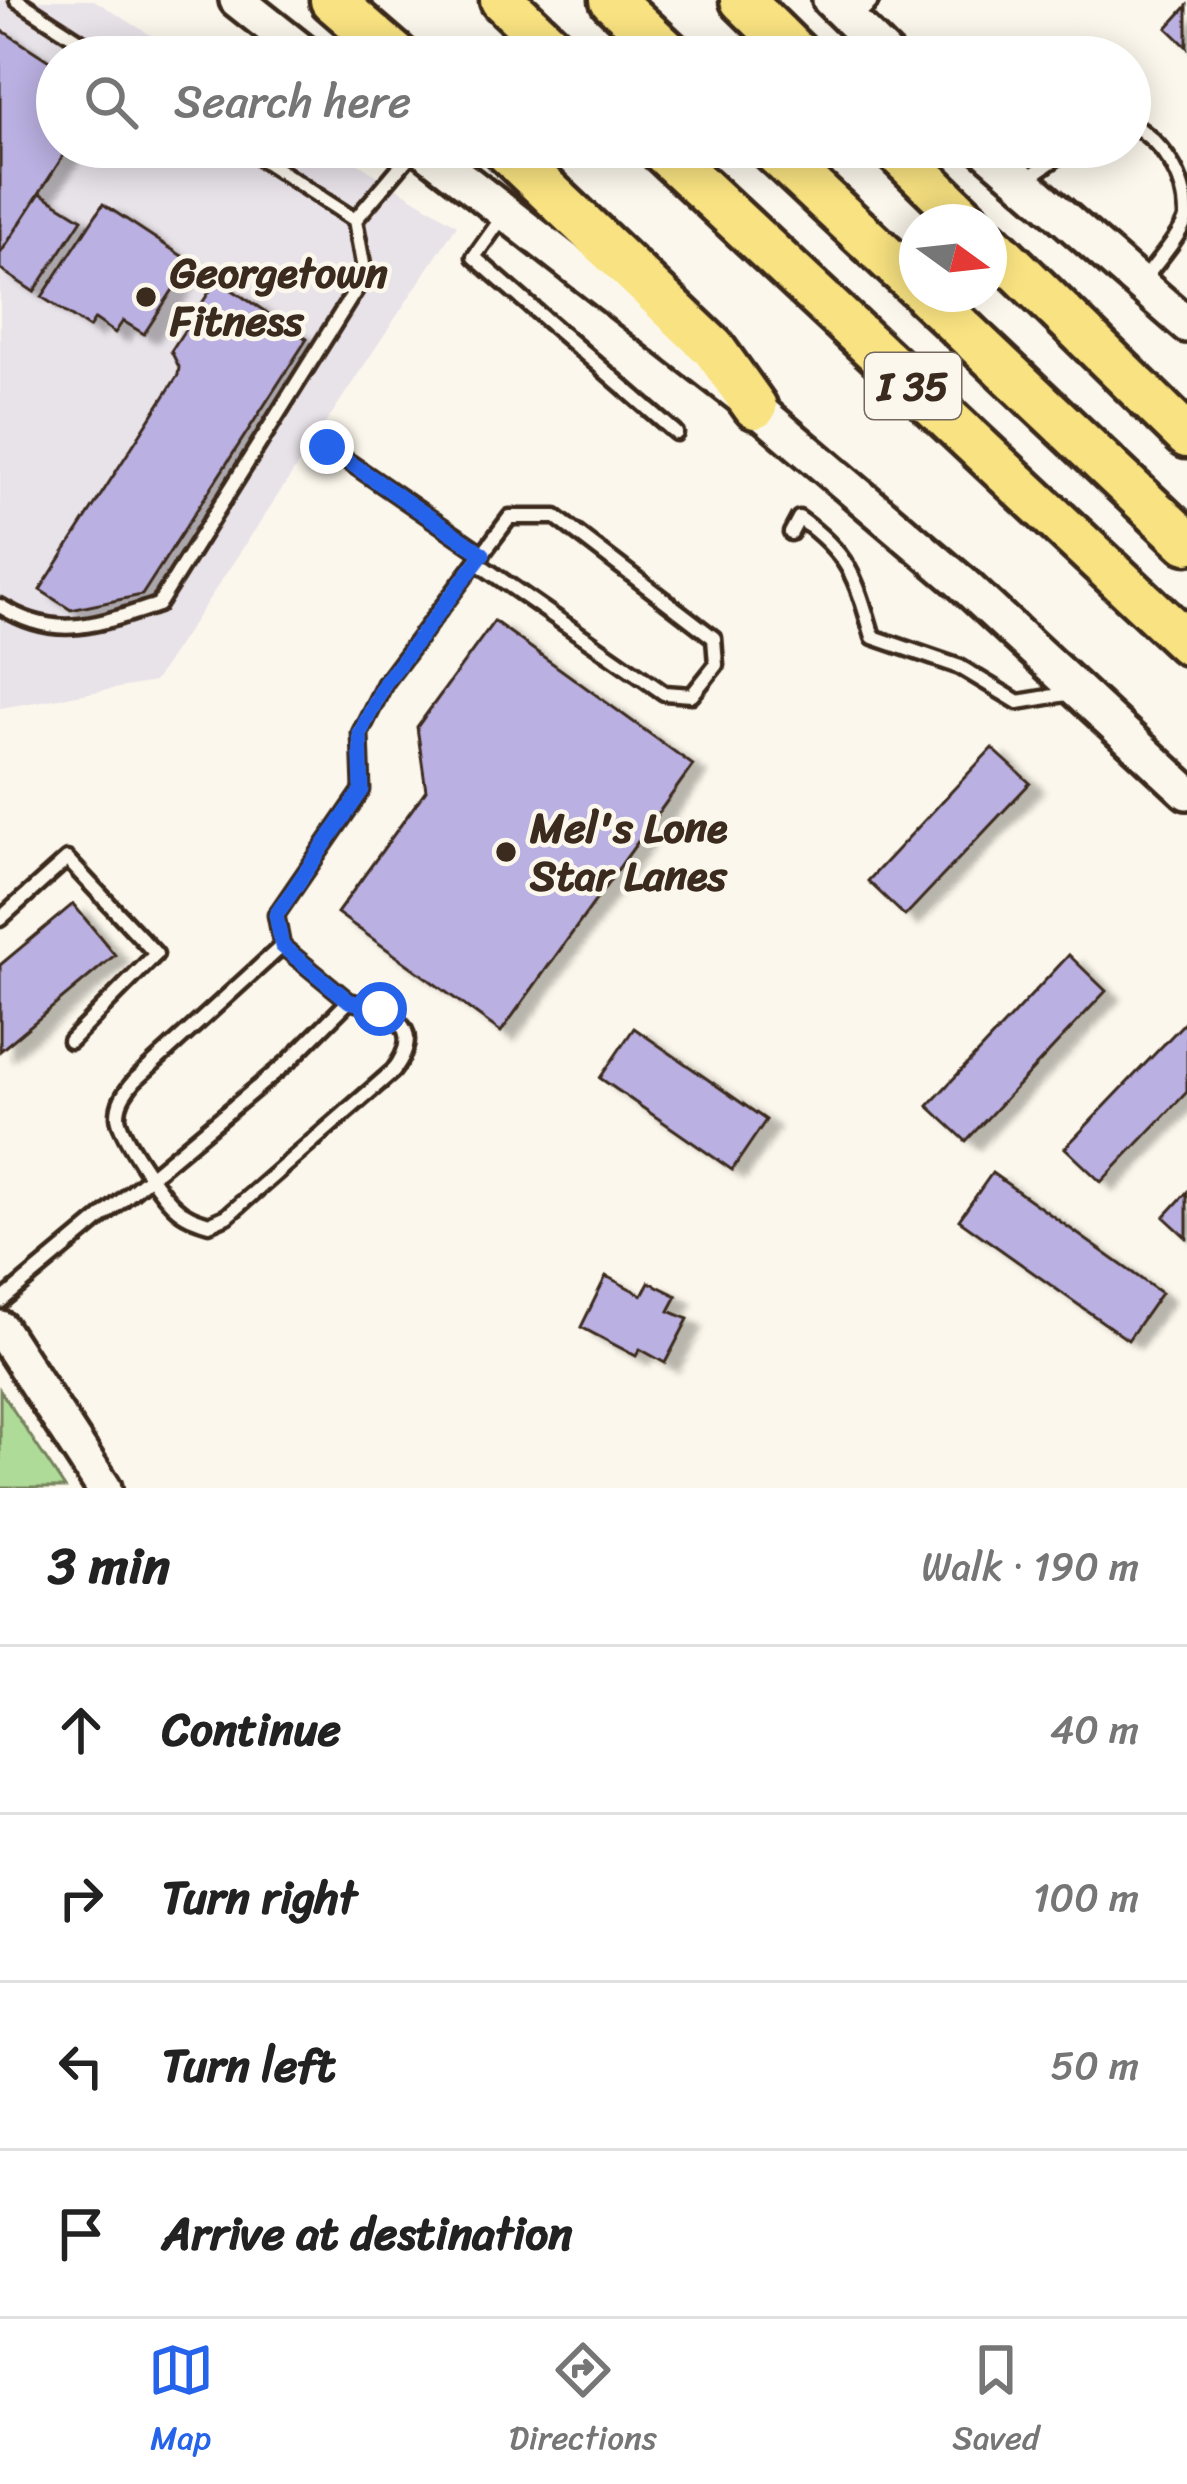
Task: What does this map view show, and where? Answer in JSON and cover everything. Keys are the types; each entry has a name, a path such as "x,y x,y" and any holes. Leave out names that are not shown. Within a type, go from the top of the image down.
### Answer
{"highway":[{"path":"332,0 374,36"},
{"path":"502,0 540,36"},
{"path":"612,0 651,36"},
{"path":"742,0 779,36"},
{"path":"524,168 712,348 755,407"},
{"name":"I 35","path":"680,168 1187,643"},
{"path":"791,168 899,269"},
{"path":"913,168 950,204"},
{"path":"1007,260 1187,436"},
{"name":"I 35","path":"945,312 1187,542"}],"main road":[{"path":"237,0 282,36"},
{"path":"847,5 872,36"},
{"path":"446,168 755,407 962,583 1187,792"},
{"path":"1006,168 1187,325"},
{"path":"0,1328 104,1488"}],"lane":[{"path":"17,0 73,36"},
{"path":"1139,286 1186,219 1185,193 1175,158 1151,139"},
{"path":"0,606 28,623 85,628 158,605 365,275 355,220 275,168"},
{"path":"355,220 401,168"},
{"path":"1022,182 1042,168"},
{"path":"505,214 474,257 676,433"},
{"path":"282,946 120,1099 118,1120 172,1205 208,1224 227,1216 407,1053 407,1032 396,1018 349,1001 282,946 276,915 362,790 360,733 385,683 479,558 510,517 556,517 714,638 716,665 692,695 664,693 479,558 327,447"},
{"path":"791,533 800,518 831,541 857,584 873,637 961,667 1018,702 1079,692"},
{"path":"0,919 68,859 156,954 70,1041"},
{"path":"0,1302 289,1061 349,1001"}],"shaded area":[{"path":"0,0 94,0 152,36 36,36 36,168 365,168 457,225 154,682 0,708"}],"green space":[{"path":"0,1390 65,1488 0,1488"}],"building":[{"path":"1187,6 1187,47 1167,28"},
{"path":"0,29 36,52 36,168 55,168 0,254"},
{"path":"40,193 82,219 34,292 0,269 0,254"},
{"path":"103,204 191,262 144,334 123,321 115,333 95,319 89,328 42,297"},
{"path":"217,280 307,339 142,595 71,610 40,590 178,375 171,351"},
{"name":"Mel's Lone Star Lanes","path":"494,621 693,765 501,1032 337,913 426,790 417,727"},
{"path":"992,748 1030,783 905,916 868,881"},
{"path":"73,904 115,955 0,1051 0,965"},
{"path":"1069,955 1106,991 966,1141 928,1106"},
{"path":"1187,1020 1187,1092 1101,1182 1065,1148"},
{"path":"634,1028 766,1120 732,1170 600,1078"},
{"path":"992,1173 1161,1293 1128,1340 959,1220"},
{"path":"1187,1192 1187,1238 1164,1217"},
{"path":"606,1276 642,1295 649,1282 677,1296 669,1311 688,1319 665,1363 640,1349 636,1356 581,1327"}],"place":[{"name":"Georgetown Fitness","path":"146,297"},
{"name":"Mel's Lone Star Lanes","path":"506,852"}],"route":[{"path":"327,447 483,554 385,683 360,733 362,790 276,915 282,946 349,1001 380,1009"}]}
